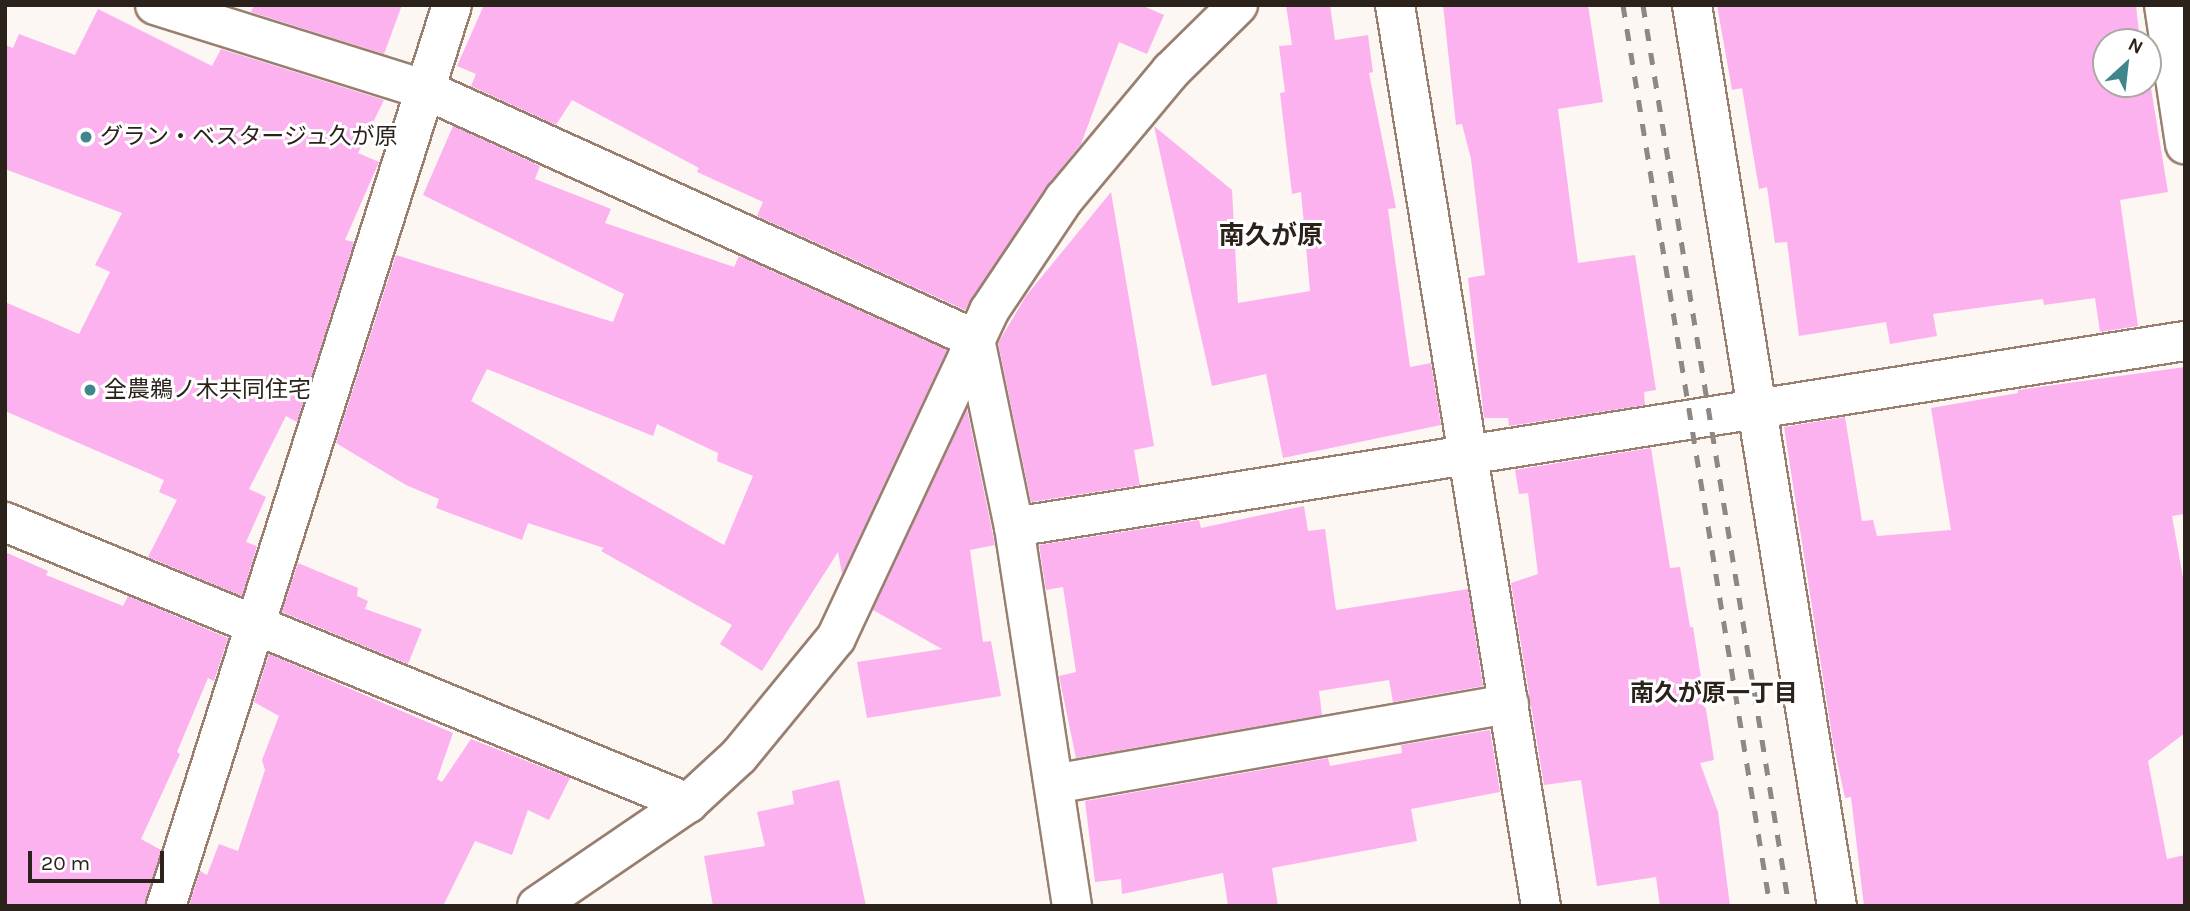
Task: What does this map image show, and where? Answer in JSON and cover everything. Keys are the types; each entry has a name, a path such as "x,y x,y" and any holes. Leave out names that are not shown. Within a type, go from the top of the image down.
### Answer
{"street":[{"path":"155,5 426,90 975,340"},
{"path":"166,906 452,5"},
{"path":"537,906 688,803 739,756 836,638 975,340 1064,199 1171,71 1238,5"},
{"path":"1395,5 1541,906"},
{"path":"1692,5 1754,412 1837,906"},
{"path":"2164,5 2185,144"},
{"path":"975,340 1014,527 1072,906"},
{"path":"1014,527 1754,412 2185,341"},
{"path":"5,522 256,628 688,803"},
{"path":"1054,785 1508,704"}],"building":[{"path":"254,5 402,5 384,54 251,12"},
{"path":"484,5 1141,5 1164,15 1147,54 1119,42 1081,144 1046,187 965,310 757,216 763,202 697,172 699,168 572,100 556,125 471,86 476,74 457,66"},
{"path":"1286,5 1330,5 1335,40 1368,35 1373,72 1369,73 1396,208 1388,209 1410,367 1431,363 1441,425 1283,458 1266,374 1212,386 1154,126 1232,190 1238,303 1310,291 1301,192 1292,194 1280,93 1285,92 1279,46 1292,45"},
{"path":"1443,5 1588,5 1603,102 1558,109 1578,263 1635,255 1656,390 1644,392 1645,405 1509,426 1508,418 1484,418 1468,278 1485,275 1471,159 1462,124 1456,125"},
{"path":"1717,5 2136,5 2138,28 2092,28 2092,98 2153,98 2168,192 2120,200 2138,326 2100,332 2095,298 2044,305 2043,299 1933,314 1937,336 1890,344 1886,322 1799,336 1787,242 1775,243 1767,187 1759,189 1742,88 1732,90"},
{"path":"98,9 212,66 221,49 384,100 358,153 379,162 345,240 354,242 297,422 286,416 249,489 266,497 246,542 257,546 242,596 148,557 177,500 159,492 164,480 5,411 5,302 79,334 110,272 95,265 122,213 5,169 5,45 13,48 19,34 75,55"},
{"path":"453,126 540,166 535,179 611,209 605,223 734,267 739,256 947,350 842,574 838,552 762,671 720,644 732,625 601,551 604,548 528,523 522,540 436,508 439,499 406,485 336,443 396,255 613,322 624,294 423,195","holes":["487,369 653,436 657,424 718,453 717,461 753,476 724,545 471,401"]},
{"path":"1111,192 1154,446 1134,450 1140,485 1031,502 998,343 1026,296"},
{"path":"2185,367 2185,514 2172,516 2185,589 2185,733 2148,761 2167,859 2185,855 2185,906 1864,906 1851,797 1845,798 1833,742 1784,427 1845,417 1862,521 1873,520 1877,536 1951,530 1931,408 2018,393 2018,390"},
{"path":"967,409 995,545 970,550 983,642 991,641 1001,696 867,718 857,662 942,649 873,610"},
{"path":"1651,448 1670,568 1680,567 1690,627 1693,627 1714,760 1700,763 1718,812 1730,906 1660,906 1656,877 1597,886 1581,780 1544,785 1511,583 1538,574 1528,493 1519,494 1515,470"},
{"path":"1304,506 1308,531 1325,529 1336,610 1468,589 1483,686 1393,702 1389,680 1319,691 1322,715 1076,758 1059,676 1076,672 1063,587 1046,590 1039,545 1199,520 1201,528"},
{"path":"5,552 48,571 46,575 123,606 128,596 228,638 214,681 208,678 177,752 180,754 141,839 161,850 145,906 5,906"},
{"path":"298,563 358,588 357,596 368,601 365,609 422,629 408,664 282,612"},
{"path":"269,654 453,733 437,779 442,782 471,739 570,778 549,820 528,810 512,855 475,841 443,906 189,906 200,871 207,875 219,844 238,851 265,770 262,760 279,716 254,702"},
{"path":"1490,730 1500,792 1411,809 1417,841 1272,868 1278,906 1228,906 1223,873 1122,894 1121,879 1095,882 1085,801 1328,758 1330,766 1402,753 1401,745"},
{"path":"839,780 866,906 713,906 704,856 765,846 757,812 794,804 792,791"}],"railway":[{"path":"1623,5 1770,906"},
{"path":"1643,5 1789,906"}],"place":[{"name":"グラン・ベスタージュ久が原","path":"86,137"},
{"name":"全農鵜ノ木共同住宅","path":"90,390"}],"district":[{"name":"南久が原","path":"1271,236"},
{"name":"南久が原一丁目","path":"1714,694"}]}
